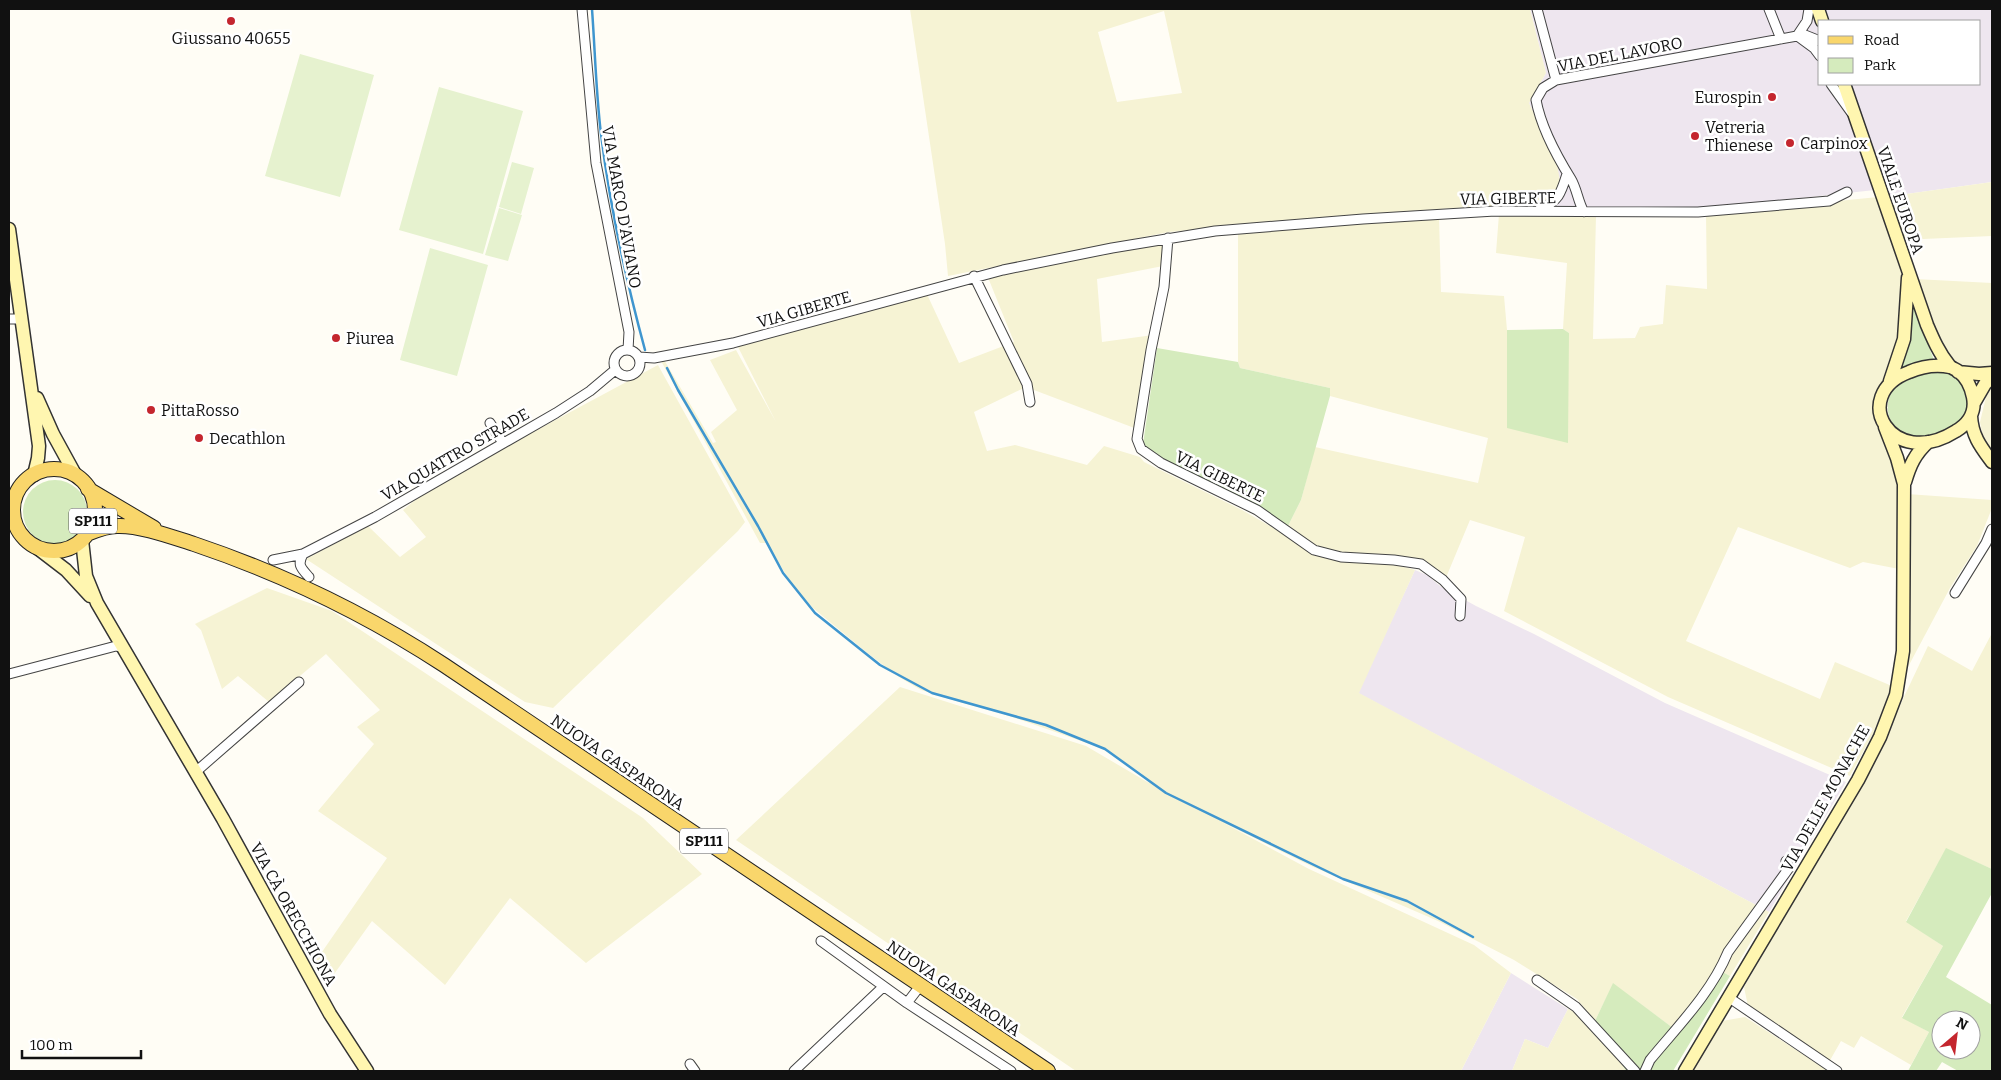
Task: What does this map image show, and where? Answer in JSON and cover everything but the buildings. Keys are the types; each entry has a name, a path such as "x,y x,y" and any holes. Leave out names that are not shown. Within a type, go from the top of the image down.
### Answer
{"main road":[{"name":"VIALE EUROPA","path":"1844,85 1927,325 1939,351 1954,369"},
{"path":"9,229 15,319 32,387 39,453 30,477 17,492 12,519 20,533 36,547"},
{"path":"1904,484 1898,458 1884,427 1880,409 1883,394 1890,381 1904,339 1909,271"},
{"path":"1890,381 1932,365 1979,374 1992,373"},
{"path":"1954,369 1968,383 1974,402"},
{"path":"1992,377 1985,384 1974,402 1971,416 1975,439 1992,462"},
{"path":"32,387 52,434 76,476"},
{"path":"1884,427 1900,440 1914,443 1928,442 1958,430 1971,416"},
{"path":"1942,437 1963,439 1982,449"},
{"path":"1904,484 1909,467 1917,452 1928,442"},
{"path":"9,483 51,470 60,470 76,476"},
{"name":"NUOVA GASPARONA","path":"76,476 88,488 140,520 173,537"},
{"name":"VIA DELLE MONACHE","path":"1685,1071 1858,780 1880,736 1896,695 1903,651 1904,484"},
{"name":"NUOVA GASPARONA","path":"85,537 93,523 95,512 88,488"},
{"name":"NUOVA GASPARONA","path":"36,547 44,550 60,551 76,545 85,537 108,527 124,526 173,537 249,563 349,609 414,645 1048,1071"},
{"name":"VIA CÀ ORECCHIONA","path":"85,537 86,576 97,603 194,770 330,1014 367,1071"},
{"name":"VIA CÀ ORECCHIONA","path":"36,547 66,570 97,603"}],"street":[{"name":"VIA MARCO D'AVIANO","path":"582,9 596,163 629,332 628,350"},
{"path":"1537,9 1556,80"},
{"path":"1769,9 1781,39"},
{"path":"1809,9 1807,21 1797,36 1804,38 1818,53"},
{"name":"VIA DEL LAVORO","path":"1584,212 1572,180 1567,174 1539,115 1536,100 1543,88 1556,80 1797,36 1805,35 1818,40"},
{"path":"1832,85 1858,121"},
{"path":"1537,210 1551,205 1561,192 1567,174"},
{"path":"1561,192 1569,212"},
{"name":"VIA GIBERTE","path":"639,357 654,358 742,341 974,276 1168,238 1215,231 1363,219 1537,210 1569,212 1698,212 1829,201 1847,192"},
{"path":"1569,212 1575,203 1576,194"},
{"name":"VIA GIBERTE","path":"1168,238 1164,288 1151,350 1137,439 1140,449 1184,475 1257,510 1314,550 1341,557 1394,560 1421,564 1443,580 1461,598 1460,616"},
{"path":"974,276 1027,384 1030,402"},
{"path":"628,350 634,352 639,357 641,362 639,370 632,376 622,376 616,370 615,358 620,352 628,350"},
{"name":"VIA QUATTRO STRADE","path":"273,560 304,554 375,517 556,413 590,391 616,370"},
{"path":"490,423 503,443"},
{"path":"1955,593 1986,543 1992,528"},
{"path":"304,554 299,563 300,567 309,577"},
{"path":"9,674 116,646 122,647"},
{"path":"194,770 199,769 299,682"},
{"path":"1645,1071 1650,1060 1700,1000 1723,964 1728,952 1789,868 1786,861"},
{"path":"821,941 907,1003 1011,1071"},
{"path":"1537,980 1576,1007 1635,1071"},
{"path":"794,1071 883,986"},
{"path":"907,1003 920,986"},
{"path":"1728,997 1837,1071"}],"shaded area":[{"path":"910,9 1530,9 1546,73 1529,103 1557,163 1561,188 1537,208 1469,207 1342,216 1169,232 948,276 945,244","holes":["1164,11 1182,93 1117,102 1098,32"]},
{"path":"1530,9 1812,9 1818,26 1818,85 1837,85 1875,190 1717,207 1676,209 1537,208 1557,163 1529,103 1546,73"},
{"path":"1820,9 1992,9 1992,182 1885,197 1844,85 1981,85 1981,20 1824,20"},
{"path":"1992,182 1992,236 1900,240 1885,197"},
{"path":"1878,197 1903,275 1900,288 1902,338 1879,408 1900,467 1899,569 1863,562 1850,568 1738,527 1686,641 1820,699 1835,662 1892,686 1874,732 1850,776 1668,697 1504,611 1525,537 1470,520 1445,580 1431,569 1314,548 1287,528 1301,500 1315,447 1478,483 1488,438 1330,396 1330,388 1240,368 1238,362 1238,232 1439,216 1441,292 1504,296 1507,330 1507,427 1569,333 1563,329 1567,263 1496,253 1499,214 1596,216 1593,339 1635,338 1640,327 1663,324 1666,285 1707,289 1706,214"},
{"path":"1166,239 1163,266 1097,279 1102,342 1153,335 1137,429 1026,387 974,412 987,451 1015,445 1087,465 1104,446 1140,457 1144,462 1242,510 1282,533 1312,554 1338,561 1394,564 1415,570 1359,693 1769,912 1730,976 1719,970 1673,1028 1613,984 1595,1021 1626,1071 1512,1071 1525,1039 1548,1048 1568,1009 1594,1020 1577,999 1514,960 1438,921 1311,866 1220,821 1309,869 1474,945 1511,973 1461,1071 1076,1071 736,840 900,687 1086,746 1149,783 1141,773 1104,749 992,710 921,690 899,677 866,652 813,608 792,585 767,543 760,543 660,359 663,358 713,443 716,442 711,432 737,410 710,360 736,350 776,422 736,343 925,290 959,363 1014,342 987,275"},
{"path":"1915,279 1992,283 1992,368 1964,368 1951,361 1934,341"},
{"path":"658,365 745,522 738,531 553,708 525,702 306,559 368,526 400,557 426,537 403,510 424,493"},
{"path":"1992,386 1992,459 1983,438 1980,422 1988,389"},
{"path":"1907,494 1992,500 1992,508 1977,546 1950,588 1900,682"},
{"path":"1415,570 1427,575 1440,586 1476,606 1534,634 1665,703 1846,782 1769,912 1358,693"},
{"path":"267,588 332,611 643,818 702,874 586,963 510,898 445,985 372,921 327,984 315,962 387,858 318,811 374,744 357,727 380,710 326,654 269,702 238,676 222,689 201,630 195,624"},
{"path":"1992,633 1992,869 1946,849 1906,921 1943,946 1902,1017 1929,1032 1911,1065 1861,1036 1854,1048 1841,1041 1829,1062 1749,1011 1744,987 1870,769 1928,646 1972,671"},
{"path":"1511,973 1568,1009 1548,1048 1525,1039 1512,1071 1461,1071"},
{"path":"1745,1017 1829,1071 1691,1071 1722,1021"}],"green space":[{"path":"300,54 374,75 340,197 265,176"},
{"path":"439,87 523,111 483,254 399,230"},
{"path":"512,162 534,168 521,214 499,207"},
{"path":"499,208 522,215 508,261 485,255"},
{"path":"430,248 488,265 457,376 400,360"},
{"path":"1909,283 1934,360 1900,371 1909,338"},
{"path":"1563,329 1569,333 1568,443 1507,428 1507,330"},
{"path":"1157,348 1238,362 1240,368 1330,388 1330,396 1301,500 1287,528 1148,456 1143,444"},
{"path":"1932,371 1952,376 1965,388 1969,404 1966,413 1954,429 1950,431 1919,439 1905,436 1898,431 1889,416 1889,398 1900,384"},
{"path":"55,480 73,486 81,494 87,512 81,530 73,538 55,544 37,538 29,530 23,512 29,494 37,486"},
{"path":"1946,848 1992,869 1992,893 1946,977 1992,1005 1992,1071 1958,1071 1942,1062 1936,1071 1908,1071 1929,1032 1902,1018 1943,946 1906,922"},
{"path":"1719,970 1730,976 1673,1071 1626,1071 1595,1021 1613,983 1673,1028"}],"waterway":[{"path":"592,9 598,103 609,189 631,297 645,350"},
{"path":"667,368 783,573 815,613 880,665 932,693 1046,725 1105,749 1166,793 1343,879 1407,901 1473,937"}],"place":[{"name":"Giussano 40655","path":"231,21"},
{"name":"Eurospin","path":"1772,97"},
{"name":"Vetreria Thienese","path":"1695,136"},
{"name":"Carpinox","path":"1790,143"},
{"name":"Piurea","path":"336,338"},
{"name":"PittaRosso","path":"151,410"},
{"name":"Decathlon","path":"199,438"}]}
